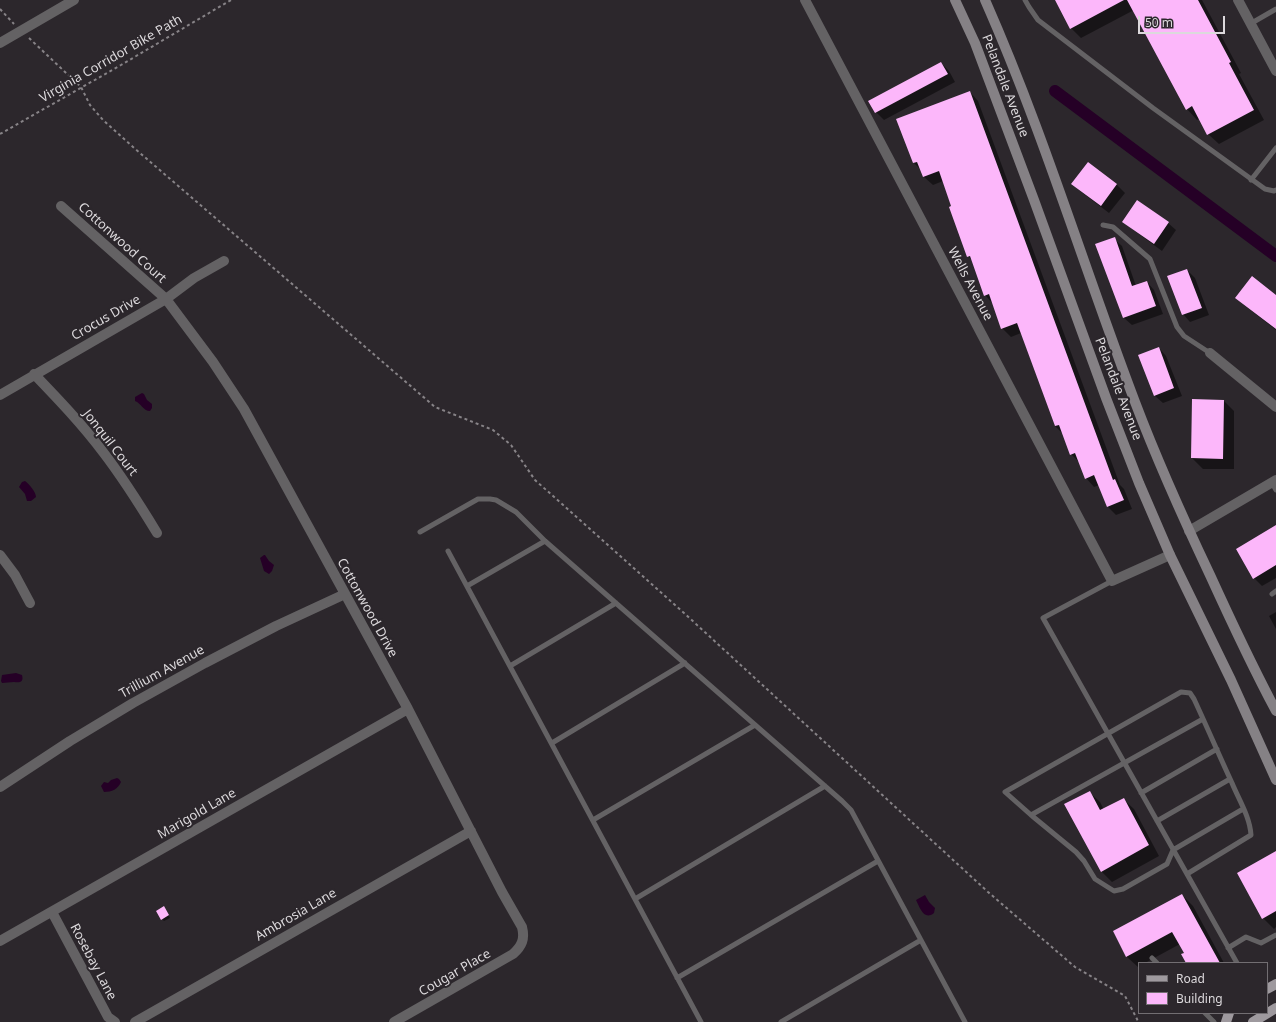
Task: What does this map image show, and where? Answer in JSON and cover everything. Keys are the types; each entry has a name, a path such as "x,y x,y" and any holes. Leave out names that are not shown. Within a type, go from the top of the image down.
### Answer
{"main road":[{"name":"Pelandale Avenue","path":"955,0 975,43 1106,398 1140,483 1170,555 1231,680 1276,780"},
{"name":"Pelandale Avenue","path":"985,0 1060,190 1135,403 1189,531 1252,666 1276,711"},
{"path":"1253,1022 1266,1014"}],"street":[{"path":"0,43 74,0"},
{"name":"Wells Avenue","path":"805,0 1112,581"},
{"path":"1238,0 1276,71"},
{"name":"Cottonwood Court","path":"61,206 166,299"},
{"name":"Crocus Drive","path":"0,395 166,299 194,278 224,261"},
{"name":"Cottonwood Drive","path":"166,299 214,362 244,409 408,709 502,892 522,927 524,941"},
{"path":"1210,353 1276,407"},
{"name":"Jonquil Court","path":"34,374 74,416 103,452 131,490 157,533"},
{"path":"1189,531 1275,484"},
{"path":"0,555 15,575 30,603"},
{"path":"1112,581 1170,555"},
{"name":"Trillium Avenue","path":"0,787 133,703 276,626 345,594"},
{"name":"Marigold Lane","path":"0,941 408,709"},
{"name":"Ambrosia Lane","path":"135,1022 471,831"},
{"name":"Rosebay Lane","path":"52,912 108,1017 114,1022"},
{"name":"Cougar Place","path":"394,1022 513,954 520,948 524,941"}],"lane":[{"path":"1025,0 1038,20 1153,108 1251,180 1265,189 1276,190"},
{"path":"1250,24 1276,9"},
{"path":"1251,180 1276,148"},
{"path":"1103,225 1113,227 1150,260 1177,327 1184,336 1210,353"},
{"path":"420,532 478,499 496,500 516,512 545,541 825,786 851,810 964,1020 957,1022"},
{"path":"467,586 545,541"},
{"path":"448,551 701,1022"},
{"path":"1112,581 1044,618 1236,962"},
{"path":"510,666 616,603"},
{"path":"552,743 685,663"},
{"path":"1187,874 1251,834 1250,825 1230,779 1194,699 1190,693 1181,692 1005,792 1076,852 1084,860 1095,879 1114,891 1123,889 1167,864 1173,850 1243,809"},
{"path":"1031,815 1125,764 1203,719"},
{"path":"593,820 755,725"},
{"path":"1141,793 1217,750"},
{"path":"1157,822 1230,779"},
{"path":"635,899 825,786"},
{"path":"677,978 878,861"},
{"path":"1228,948 1246,938 1262,943 1276,935"},
{"path":"781,1022 921,940"},
{"path":"1152,958 1156,962"},
{"path":"1206,1014 1214,1022"}],"path":[{"name":"Virginia Corridor Bike Path","path":"0,134 231,0"},
{"path":"0,9 81,88 90,105 103,120 123,138 435,407 493,430 511,445 535,480 684,613 988,892 1074,967 1125,996 1138,1022"}],"shaded area":[{"path":"142,393 152,404 150,411 146,410 135,401 135,397"},
{"path":"25,481 36,495 36,497 31,501 27,501 25,494 19,487 22,482"},
{"path":"264,555 274,565 269,574 264,571 260,558"},
{"path":"16,673 22,675 21,682 2,683 2,675"},
{"path":"117,778 121,782 118,787 112,791 104,792 101,786 104,782 108,783"},
{"path":"925,895 935,908 934,913 931,915 925,915 916,900"}],"building":[{"path":"1055,0 1124,0 1070,29"},
{"path":"1127,0 1198,0 1231,62 1229,63 1254,110 1207,135 1192,106 1186,110"},
{"path":"941,62 948,74 875,113 868,101"},
{"path":"970,91 1113,480 1115,479 1124,500 1107,507 1094,475 1085,479 1075,453 1070,455 1059,425 1055,426 1017,323 1001,329 989,294 984,296 970,256 967,257 949,207 951,206 939,171 923,177 917,162 913,163 896,119"},
{"path":"1088,162 1117,184 1101,206 1071,184"},
{"path":"1137,200 1169,222 1154,244 1122,222"},
{"path":"1115,237 1132,286 1147,281 1156,306 1123,318 1095,244"},
{"path":"1187,269 1202,308 1182,315 1167,276"},
{"path":"1252,276 1276,295 1276,329 1235,298"},
{"path":"1159,347 1174,388 1154,396 1138,355"},
{"path":"1192,399 1224,400 1223,459 1191,458"},
{"path":"1276,525 1276,565 1253,579 1236,549"},
{"path":"1090,791 1100,810 1124,798 1149,845 1101,872 1064,804"},
{"path":"1276,851 1276,911 1262,919 1237,873"},
{"path":"1182,894 1219,962 1185,962 1181,954 1184,953 1172,932 1126,957 1113,931"},
{"path":"164,906 169,915 161,920 156,911"}],"waterway":[{"path":"1055,91 1276,256"}]}
